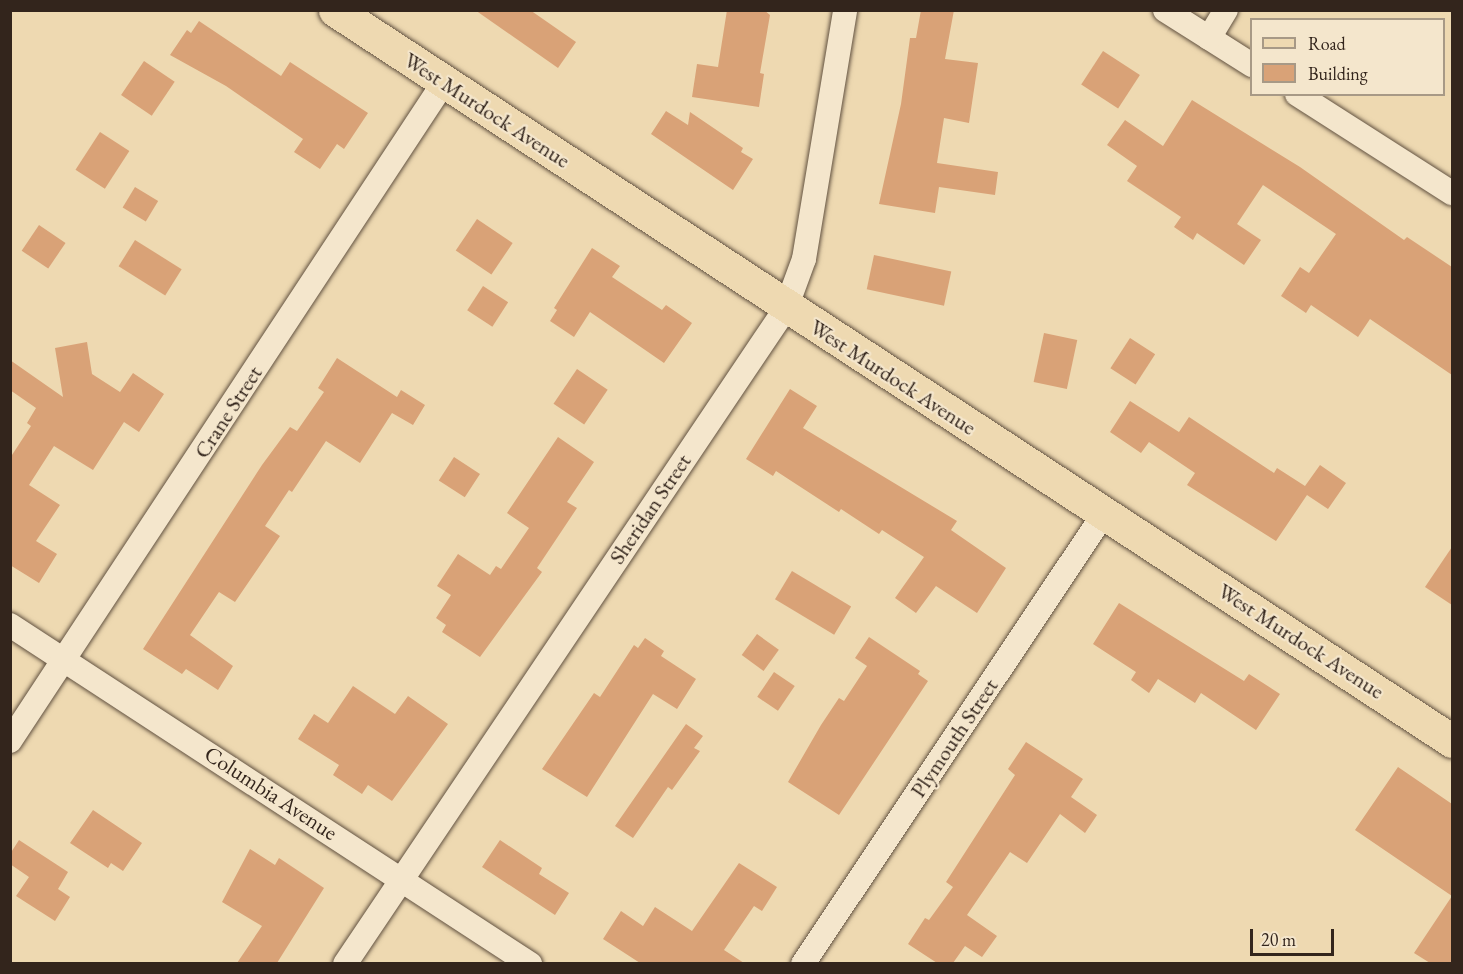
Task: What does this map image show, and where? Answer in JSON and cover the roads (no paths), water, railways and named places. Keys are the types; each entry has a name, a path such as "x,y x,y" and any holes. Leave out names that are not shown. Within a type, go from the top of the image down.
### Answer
{"main road":[{"name":"West Murdock Avenue","path":"335,10 786,308 1105,512 1452,741"}],"street":[{"name":"Sheridan Street","path":"345,963 786,308 804,259 845,10"},
{"path":"1165,10 1250,64"},
{"path":"1209,38 1226,10"},
{"name":"Crane Street","path":"10,741 444,82"},
{"path":"1300,96 1452,193"},
{"name":"Plymouth Street","path":"803,963 1105,512"},
{"name":"Columbia Avenue","path":"10,625 402,877 530,963"}]}
